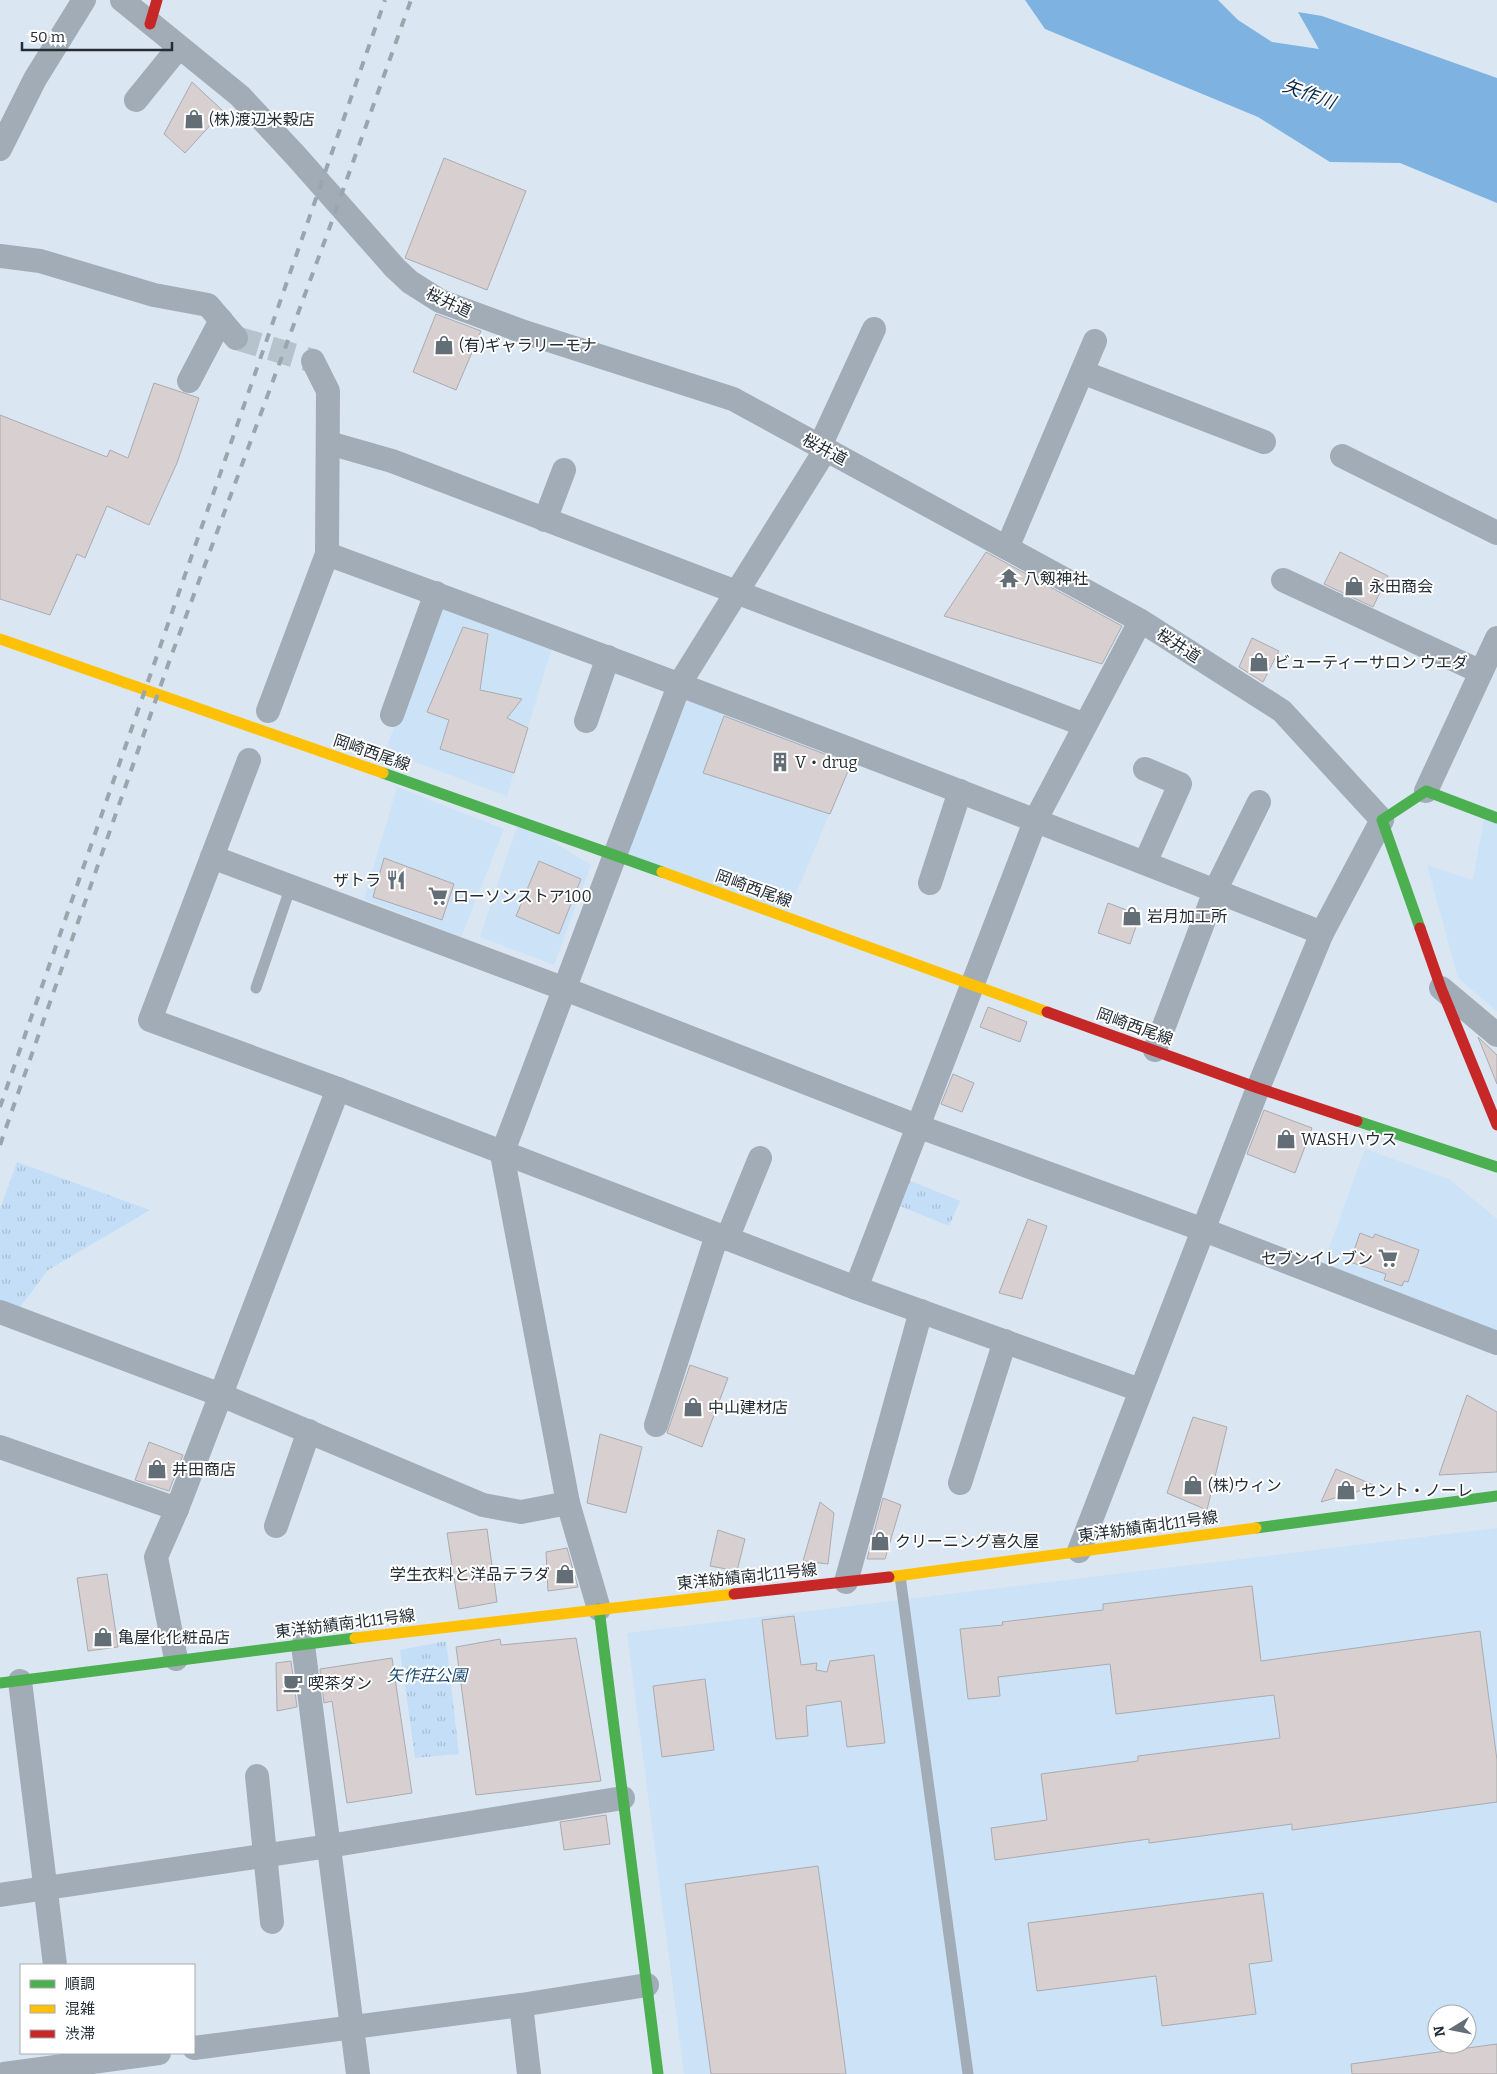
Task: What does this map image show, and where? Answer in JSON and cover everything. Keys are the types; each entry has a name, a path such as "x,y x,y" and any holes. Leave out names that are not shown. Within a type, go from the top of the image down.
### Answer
{"street":[{"path":"0,149 35,79 84,0"},
{"name":"桜井道","path":"122,0 240,96 396,268 410,282 440,301 524,332 733,399 1141,621 1282,711 1382,820 1441,988 1497,1125"},
{"path":"150,24 156,0"},
{"path":"136,100 179,47"},
{"path":"0,256 40,261 154,295 208,305 236,338"},
{"path":"189,381 220,320"},
{"path":"658,2074 599,1609 568,1503 502,1154 680,683 823,448 874,329"},
{"path":"1007,548 1095,341"},
{"path":"268,711 328,554 328,390 312,361"},
{"path":"1082,372 1264,442"},
{"path":"329,443 392,461 1086,726"},
{"path":"1342,456 1497,533"},
{"path":"545,520 564,470"},
{"path":"328,554 680,683 1036,820 1322,933"},
{"path":"1282,580 1481,672"},
{"path":"392,715 436,593"},
{"path":"856,1288 971,983 1036,820 1134,633"},
{"path":"1079,1552 1258,1088 1322,933 1382,820 1426,791 1497,638"},
{"name":"岡崎西尾線","path":"0,639 615,855 1258,1088 1497,1167"},
{"path":"586,721 608,657"},
{"path":"249,760 150,1020 338,1089 502,1154 856,1288 1140,1390"},
{"path":"1144,863 1180,784 1145,769"},
{"path":"930,883 960,791"},
{"path":"1426,791 1497,818"},
{"path":"1154,1050 1215,891 1259,802"},
{"path":"212,856 564,989 917,1126 1204,1230 1497,1343"},
{"path":"1441,988 1497,1035"},
{"path":"176,1659 156,1557 177,1509 338,1089"},
{"path":"656,1425 722,1237 760,1158"},
{"path":"846,1582 921,1311"},
{"path":"0,1312 221,1395 483,1505 521,1512 568,1503"},
{"path":"960,1483 1005,1342"},
{"path":"276,1526 309,1431"},
{"path":"0,1447 177,1509"},
{"name":"東洋紡績南北11号線","path":"10,1682 176,1659 900,1576 1497,1496"},
{"path":"303,1645 358,2074"},
{"path":"10,1682 45,1889 55,1964"},
{"path":"257,1776 272,1922"},
{"path":"0,1895 266,1856 623,1798"},
{"path":"195,2048 521,2005 647,1985"},
{"path":"521,2005 530,2074"},
{"path":"4,2074 151,2054"}],"lane":[{"path":"256,988 290,886"},
{"path":"900,1576 968,2074"}],"shaded area":[{"path":"444,596 555,638 507,796 385,751"},
{"path":"680,683 856,751 786,917 615,855"},
{"path":"397,787 504,829 461,937 364,899"},
{"path":"1485,813 1497,818 1497,1011 1458,978 1427,865 1473,880"},
{"path":"519,821 591,865 554,965 480,937"},
{"path":"1365,1149 1449,1179 1497,1219 1497,1337 1321,1270"},
{"path":"1497,1528 1497,2074 684,2074 627,1633"}],"green space":[{"path":"17,1162 150,1210 48,1270 20,1307 0,1300 0,1209"},
{"path":"906,1179 960,1201 949,1226 895,1204"},
{"name":"矢作荘公園","path":"446,1641 459,1754 415,1758 400,1650"}],"water":[{"name":"矢作川","path":"1025,0 1218,0 1238,20 1272,42 1319,49 1298,12 1322,16 1497,78 1497,203 1400,163 1330,162 1258,117 1045,29"}],"building":[{"path":"192,82 223,111 185,153 164,134"},
{"path":"444,158 526,191 487,290 405,258"},
{"path":"436,314 481,331 456,390 413,372"},
{"path":"154,383 199,398 177,463 149,525 107,506 85,558 77,554 50,615 0,599 0,415 107,457 110,450 128,458"},
{"name":"八剱神社","path":"986,552 1122,626 1102,664 944,616"},
{"path":"1340,552 1388,576 1373,607 1324,584"},
{"path":"463,627 488,634 480,690 522,699 507,718 528,728 514,773 440,749 449,720 427,712"},
{"path":"1252,638 1279,651 1263,682 1239,667"},
{"name":"V・drug","path":"724,716 851,764 830,814 703,773"},
{"path":"384,858 454,884 442,920 373,897"},
{"path":"539,861 581,879 559,934 516,916"},
{"path":"1108,903 1140,915 1130,944 1098,933"},
{"path":"988,1007 1027,1022 1020,1042 980,1027"},
{"path":"1478,1037 1497,1055 1497,1084"},
{"path":"953,1074 974,1083 962,1112 941,1104"},
{"path":"1264,1110 1312,1128 1295,1173 1247,1154"},
{"path":"1028,1219 1047,1226 1022,1299 999,1293"},
{"path":"1360,1233 1373,1238 1375,1234 1419,1250 1408,1282 1404,1281 1402,1286 1384,1280 1386,1274 1350,1262"},
{"path":"690,1365 728,1378 702,1447 667,1433"},
{"path":"1467,1395 1497,1412 1497,1472 1439,1475"},
{"path":"1193,1417 1227,1427 1207,1510 1167,1493"},
{"path":"600,1434 642,1447 626,1513 587,1503"},
{"path":"149,1442 183,1455 169,1491 135,1480"},
{"path":"1336,1469 1376,1486 1321,1502"},
{"path":"883,1498 901,1505 885,1559 867,1559"},
{"path":"820,1502 834,1513 828,1564 803,1561"},
{"path":"487,1529 497,1602 459,1609 447,1533"},
{"path":"718,1530 745,1539 737,1571 710,1566"},
{"path":"567,1548 578,1587 548,1591 546,1552"},
{"path":"107,1574 118,1647 88,1651 77,1578"},
{"path":"1252,1586 1261,1661 1480,1631 1497,1760 1497,1802 1292,1830 1292,1824 1149,1843 1149,1839 995,1860 991,1828 1047,1820 1041,1774 1138,1761 1138,1756 1280,1738 1274,1695 1116,1714 1110,1664 998,1677 1000,1696 968,1699 960,1629 1003,1625 1002,1622 1103,1610 1103,1604"},
{"path":"794,1616 801,1665 817,1663 816,1670 827,1672 830,1661 874,1655 885,1743 847,1747 841,1701 806,1706 808,1736 776,1739 762,1620"},
{"path":"576,1638 601,1781 476,1795 456,1647 500,1639 501,1645"},
{"path":"392,1658 412,1793 347,1803 332,1701 324,1703 320,1669"},
{"path":"291,1661 297,1707 277,1711 276,1663"},
{"path":"705,1679 714,1750 662,1757 653,1686"},
{"path":"606,1815 610,1844 564,1850 560,1822"},
{"path":"818,1866 846,2074 711,2074 685,1884"},
{"path":"1263,1893 1272,1961 1249,1964 1256,2014 1162,2026 1156,1976 1037,1991 1028,1923"},
{"path":"1497,2044 1497,2074 1352,2074 1351,2064 1427,2054 1477,2054 1477,2047"}],"tunnel":[{"path":"236,338 313,361"}],"railway":[{"path":"0,1107 385,0"},
{"path":"0,1145 169,662 328,232 411,0"}],"traffic: fast":[{"path":"383,773 662,872"},
{"path":"1420,928 1382,820 1426,791 1497,818"},
{"path":"1357,1121 1497,1167"},
{"path":"1256,1528 1497,1496"},
{"path":"599,1609 658,2074"},
{"path":"0,1683 355,1638"}],"traffic: slow":[{"path":"0,639 383,773"},
{"path":"662,872 1047,1012"},
{"path":"889,1577 1256,1528"},
{"path":"355,1638 734,1594"}],"traffic: jam":[{"path":"150,24 157,0"},
{"path":"1420,928 1441,988 1497,1125"},
{"path":"1047,1012 1258,1088 1357,1121"},
{"path":"734,1594 889,1577"}],"place":[{"name":"(株)渡辺米穀店","path":"194,119"},
{"name":"(有)ギャラリーモナ","path":"444,345"},
{"name":"八剱神社","path":"1009,578"},
{"name":"永田商会","path":"1354,586"},
{"name":"ビューティーサロン ウエダ","path":"1259,662"},
{"name":"V・drug","path":"780,762"},
{"name":"ザトラ","path":"396,880"},
{"name":"ローソンストア100","path":"438,896"},
{"name":"岩月加工所","path":"1132,916"},
{"name":"WASHハウス","path":"1286,1139"},
{"name":"セブンイレブン","path":"1388,1258"},
{"name":"中山建材店","path":"693,1407"},
{"name":"井田商店","path":"157,1469"},
{"name":"(株)ウィン","path":"1193,1485"},
{"name":"セント・ノーレ","path":"1346,1490"},
{"name":"クリーニング喜久屋","path":"880,1541"},
{"name":"学生衣料と洋品テラダ","path":"565,1574"},
{"name":"亀屋化化粧品店","path":"103,1637"},
{"name":"喫茶ダン","path":"293,1683"}]}
